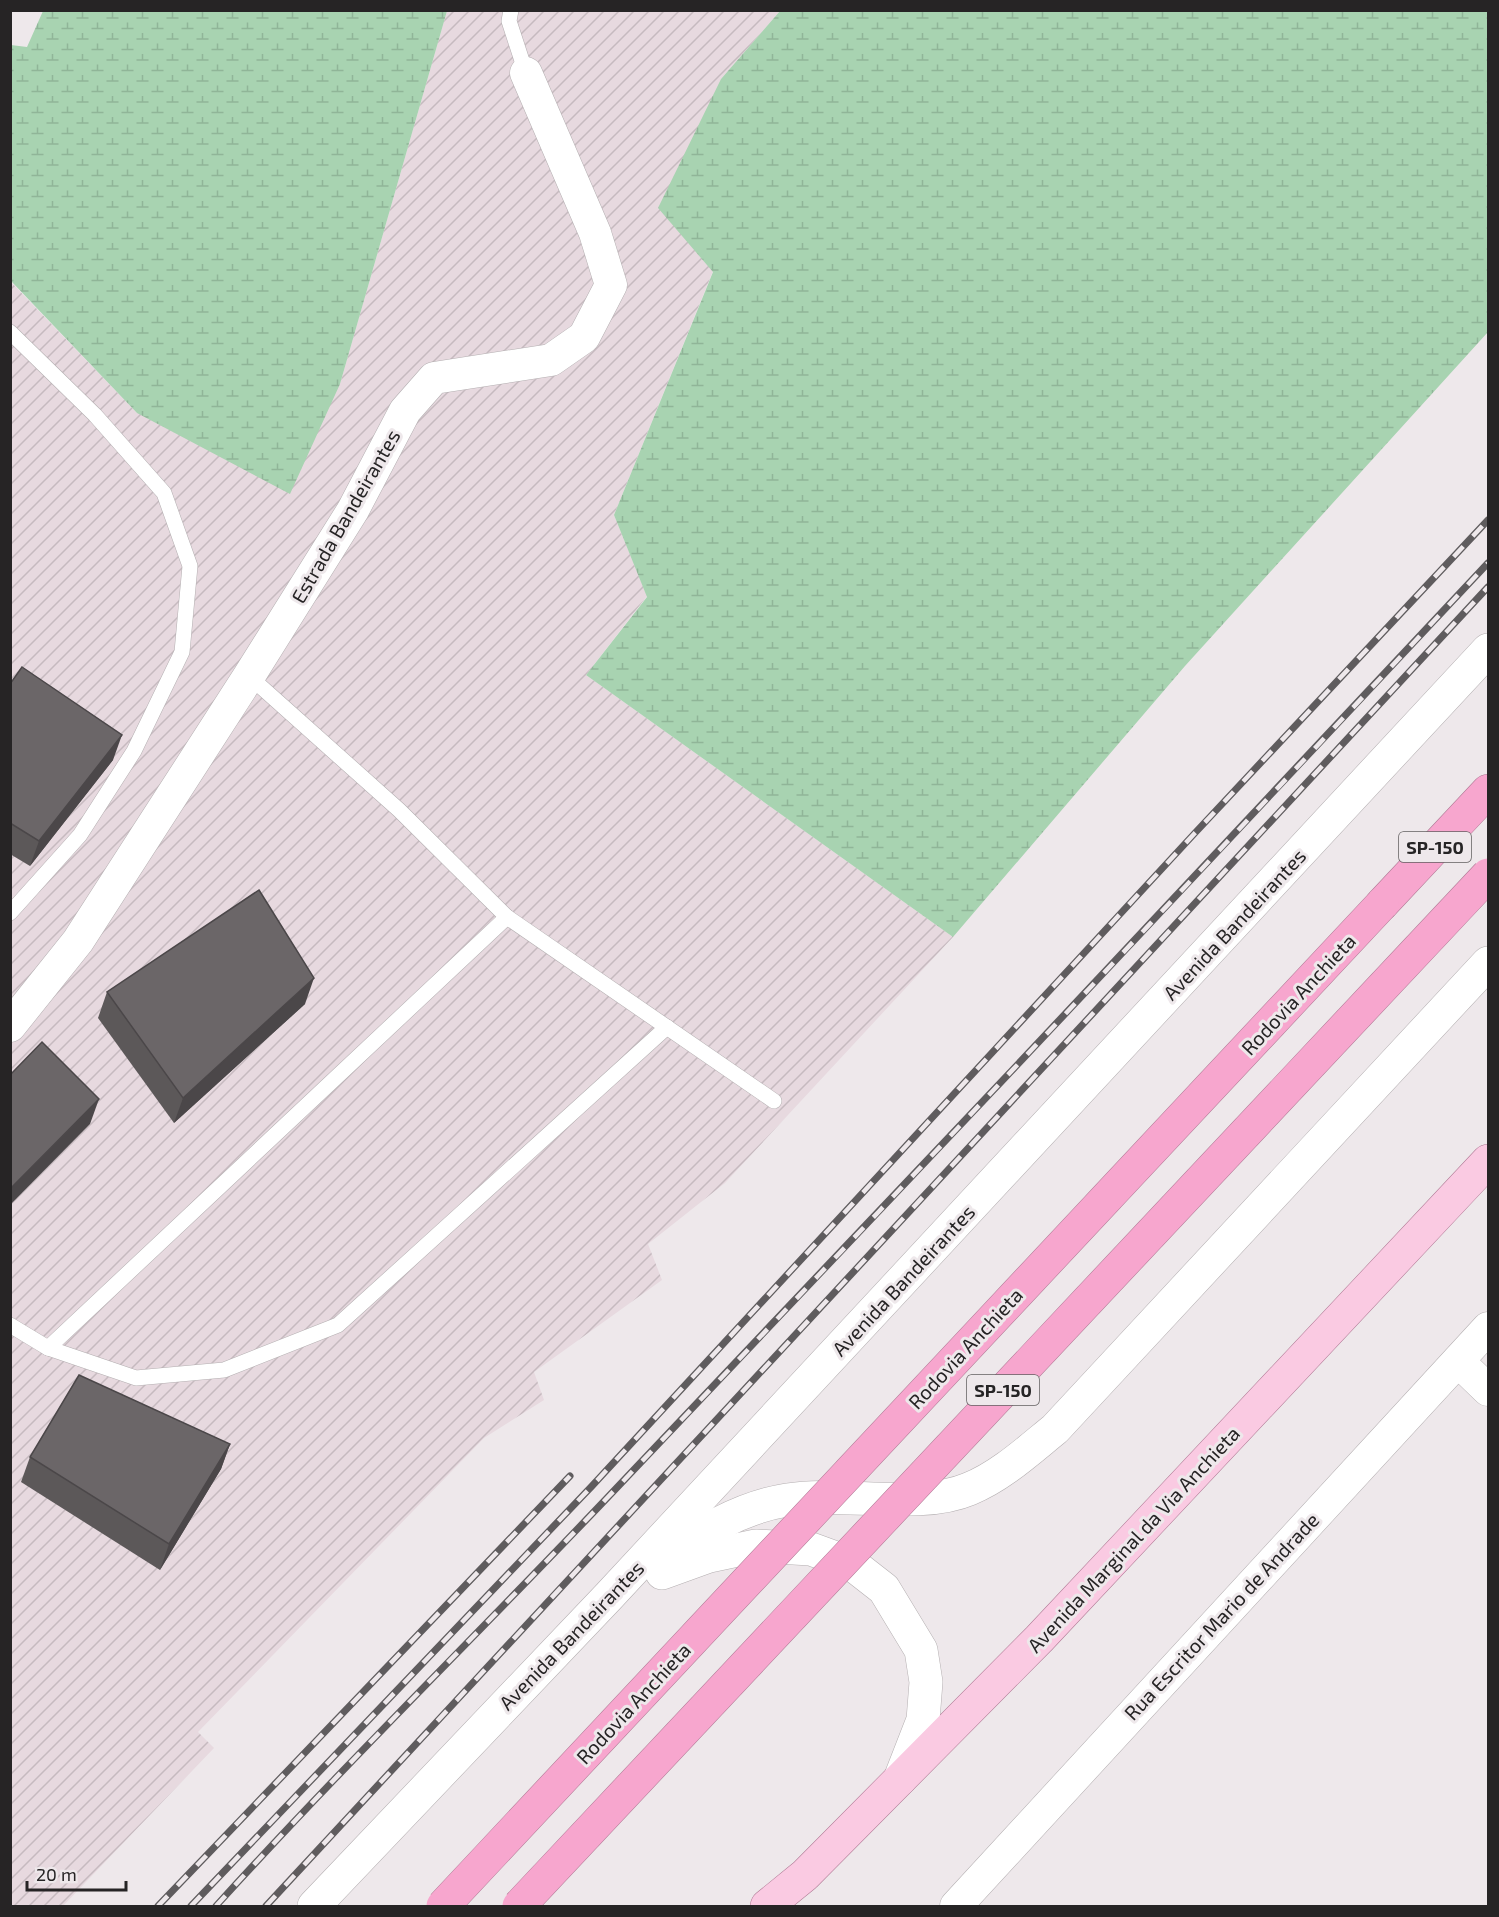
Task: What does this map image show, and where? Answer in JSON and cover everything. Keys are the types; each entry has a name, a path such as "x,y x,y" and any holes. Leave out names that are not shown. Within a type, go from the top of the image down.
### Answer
{"highway":[{"name":"Rodovia Anchieta","path":"443,1906 1488,791"},
{"name":"SP-150","path":"519,1906 1488,875"}],"main road":[{"name":"Avenida Bandeirantes","path":"314,1906 609,1596 1488,650"},
{"path":"609,1596 712,1525 746,1510 788,1499 927,1498 968,1490 1013,1463 1055,1429 1488,963"},
{"name":"Avenida Marginal da Via Anchieta","path":"767,1906 805,1875 1039,1639 1488,1161"},
{"path":"609,1596 709,1556 756,1546 812,1549 852,1564 884,1589 921,1650 926,1682 923,1720 900,1779"}],"street":[{"name":"Estrada Bandeirantes","path":"10,1026 78,941 249,676 353,510 405,411 434,378 551,360 584,336 611,285 595,233 526,74"},
{"name":"Rua Escritor Mario de Andrade","path":"956,1906 1488,1328"},
{"path":"1458,1361 1488,1390"}],"lane":[{"path":"511,10 509,21 526,74"},
{"path":"10,332 95,415 164,493 190,566 182,652 134,751 80,835 10,913"},
{"path":"249,676 399,810 507,917 774,1101"},
{"path":"48,1348 507,917"},
{"path":"10,1325 48,1348 136,1378 224,1370 338,1325 667,1027"}],"shaded area":[{"path":"447,11 780,11 721,79 713,271 614,515 647,596 586,675 953,937 725,1183 648,1244 662,1280 534,1372 544,1400 484,1438 198,1732 214,1748 63,1906 10,1906 10,281 137,413 340,384"}],"green space":[{"path":"43,11 447,11 340,384 290,494 137,413 11,281 11,45 27,47"},
{"path":"780,11 1488,11 1488,332 1185,666 953,937 586,675 647,597 614,515 713,272 658,208 721,79"}],"building":[{"path":"22,667 122,735 39,841 10,823 10,684"},
{"path":"259,890 314,978 183,1098 107,992"},
{"path":"42,1042 99,1099 10,1189 10,1075"},
{"path":"79,1375 230,1444 169,1544 30,1457"}],"railway":[{"path":"191,1906 592,1486 1194,834 1488,520"},
{"path":"216,1906 829,1264 1488,563"},
{"path":"266,1906 1488,587"},
{"path":"158,1906 570,1476"}]}
